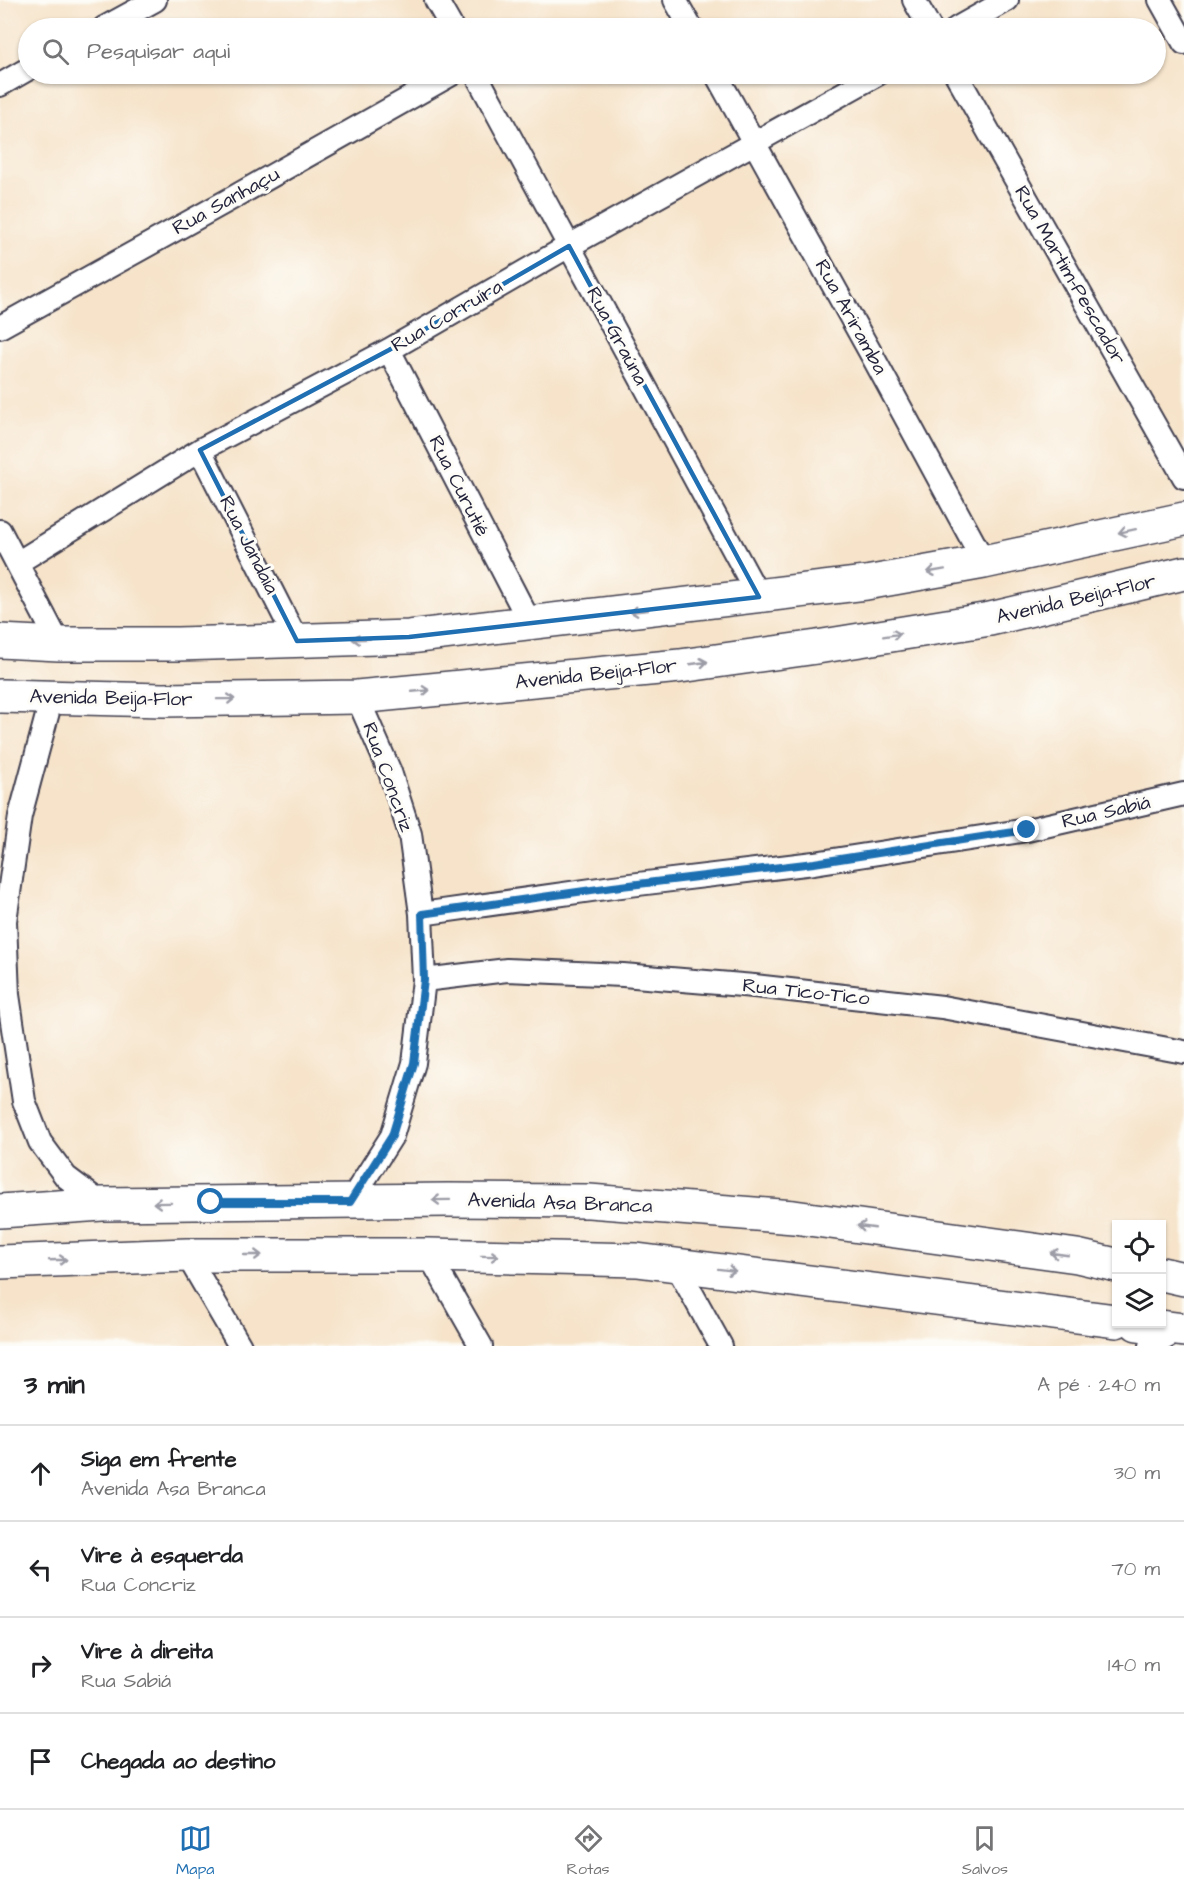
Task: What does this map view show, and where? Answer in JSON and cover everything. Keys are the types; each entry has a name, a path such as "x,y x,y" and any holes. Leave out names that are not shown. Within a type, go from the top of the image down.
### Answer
{"street":[{"path":"122,18 155,0"},
{"path":"436,0 446,18"},
{"path":"675,0 685,18"},
{"path":"914,0 924,18"},
{"path":"974,18 1006,0"},
{"path":"1160,0 1184,43"},
{"path":"0,85 18,75"},
{"name":"Rua Sanhaçu","path":"0,327 434,84"},
{"name":"Rua Graúna","path":"481,84 759,597"},
{"name":"Rua Ariramba","path":"722,84 984,562"},
{"name":"Rua Corruíra","path":"17,562 200,450 388,350 860,84"},
{"name":"Rua Martim-Pescador","path":"962,84 1184,477"},
{"name":"Rua Curutié","path":"388,350 530,623"},
{"name":"Rua Jandaia","path":"200,450 297,641"},
{"path":"0,641 59,644 178,644 410,637 866,584 984,562 1184,519"},
{"path":"0,531 59,644"},
{"name":"Avenida Beija-Flor","path":"0,696 163,700 357,697 680,666 990,619 1184,573"},
{"path":"52,697 20,816 2,921 4,995 24,1101 40,1142 66,1177 102,1204"},
{"name":"Rua Concriz","path":"350,1202 392,1136 414,1063 424,980 422,914 410,834 390,772 357,697"},
{"name":"Rua Sabiá","path":"422,914 613,887 814,863 1027,830 1184,794"},
{"name":"Rua Tico-Tico","path":"424,980 507,970 623,975 754,986 942,1007 1184,1052"},
{"name":"Avenida Asa Branca","path":"0,1211 102,1204 448,1200 589,1201 794,1217 1077,1256 1112,1263"},
{"path":"187,1255 240,1346"},
{"path":"0,1262 187,1255 429,1255 637,1260 675,1263 1112,1320"},
{"path":"429,1255 481,1346"},
{"path":"675,1263 722,1346"},
{"path":"1166,1275 1184,1279"},
{"path":"1166,1328 1182,1330"},
{"path":"1151,1346 1182,1330"}],"highlighted area":[{"path":"569,246 759,597 409,637 297,641 200,450 389,350"}],"route":[{"path":"211,1202 350,1202 392,1136 414,1063 424,980 422,914 613,887 814,863 1027,830"}]}
